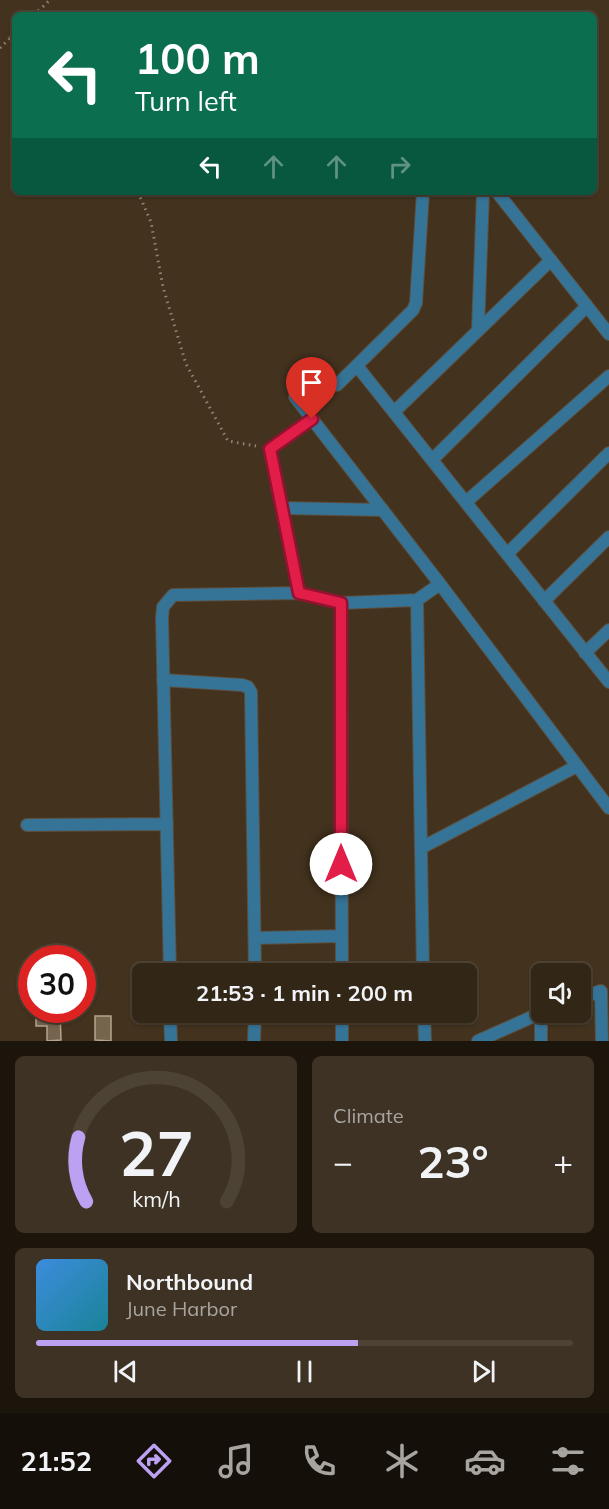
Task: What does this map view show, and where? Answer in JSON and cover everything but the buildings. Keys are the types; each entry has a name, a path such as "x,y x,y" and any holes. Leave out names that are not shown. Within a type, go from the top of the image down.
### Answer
{"street":[{"path":"337,386 413,310 416,303 423,195"},
{"path":"478,330 483,195"},
{"path":"499,195 609,334"},
{"path":"394,412 551,260"},
{"path":"432,460 587,306"},
{"path":"357,366 609,682"},
{"path":"466,502 609,376"},
{"path":"295,397 609,808"},
{"path":"299,593 270,449 312,419"},
{"path":"507,554 609,453"},
{"path":"282,508 383,510"},
{"path":"544,601 609,537"},
{"path":"170,963 163,607 173,595 299,593 341,603 417,600 440,584"},
{"path":"417,600 423,963"},
{"path":"341,603 342,963"},
{"path":"585,653 609,630"},
{"path":"163,680 242,685 248,687 251,692 255,963"},
{"path":"421,848 577,766"},
{"path":"27,825 167,824"},
{"path":"255,938 341,936"},
{"path":"591,995 601,991 602,1041"},
{"path":"478,1041 531,1018"},
{"path":"170,1023 171,1041"},
{"path":"254,1041 255,1023"},
{"path":"342,1023 342,1041"},
{"path":"424,1023 425,1041"},
{"path":"541,1041 542,1023"}],"path":[{"path":"37,12 50,0"},
{"path":"0,48 10,38"},
{"path":"139,195 151,222 163,287 186,363 228,441 270,449"}],"route":[{"path":"312,419 270,449 299,593 341,603 341,864"}]}
